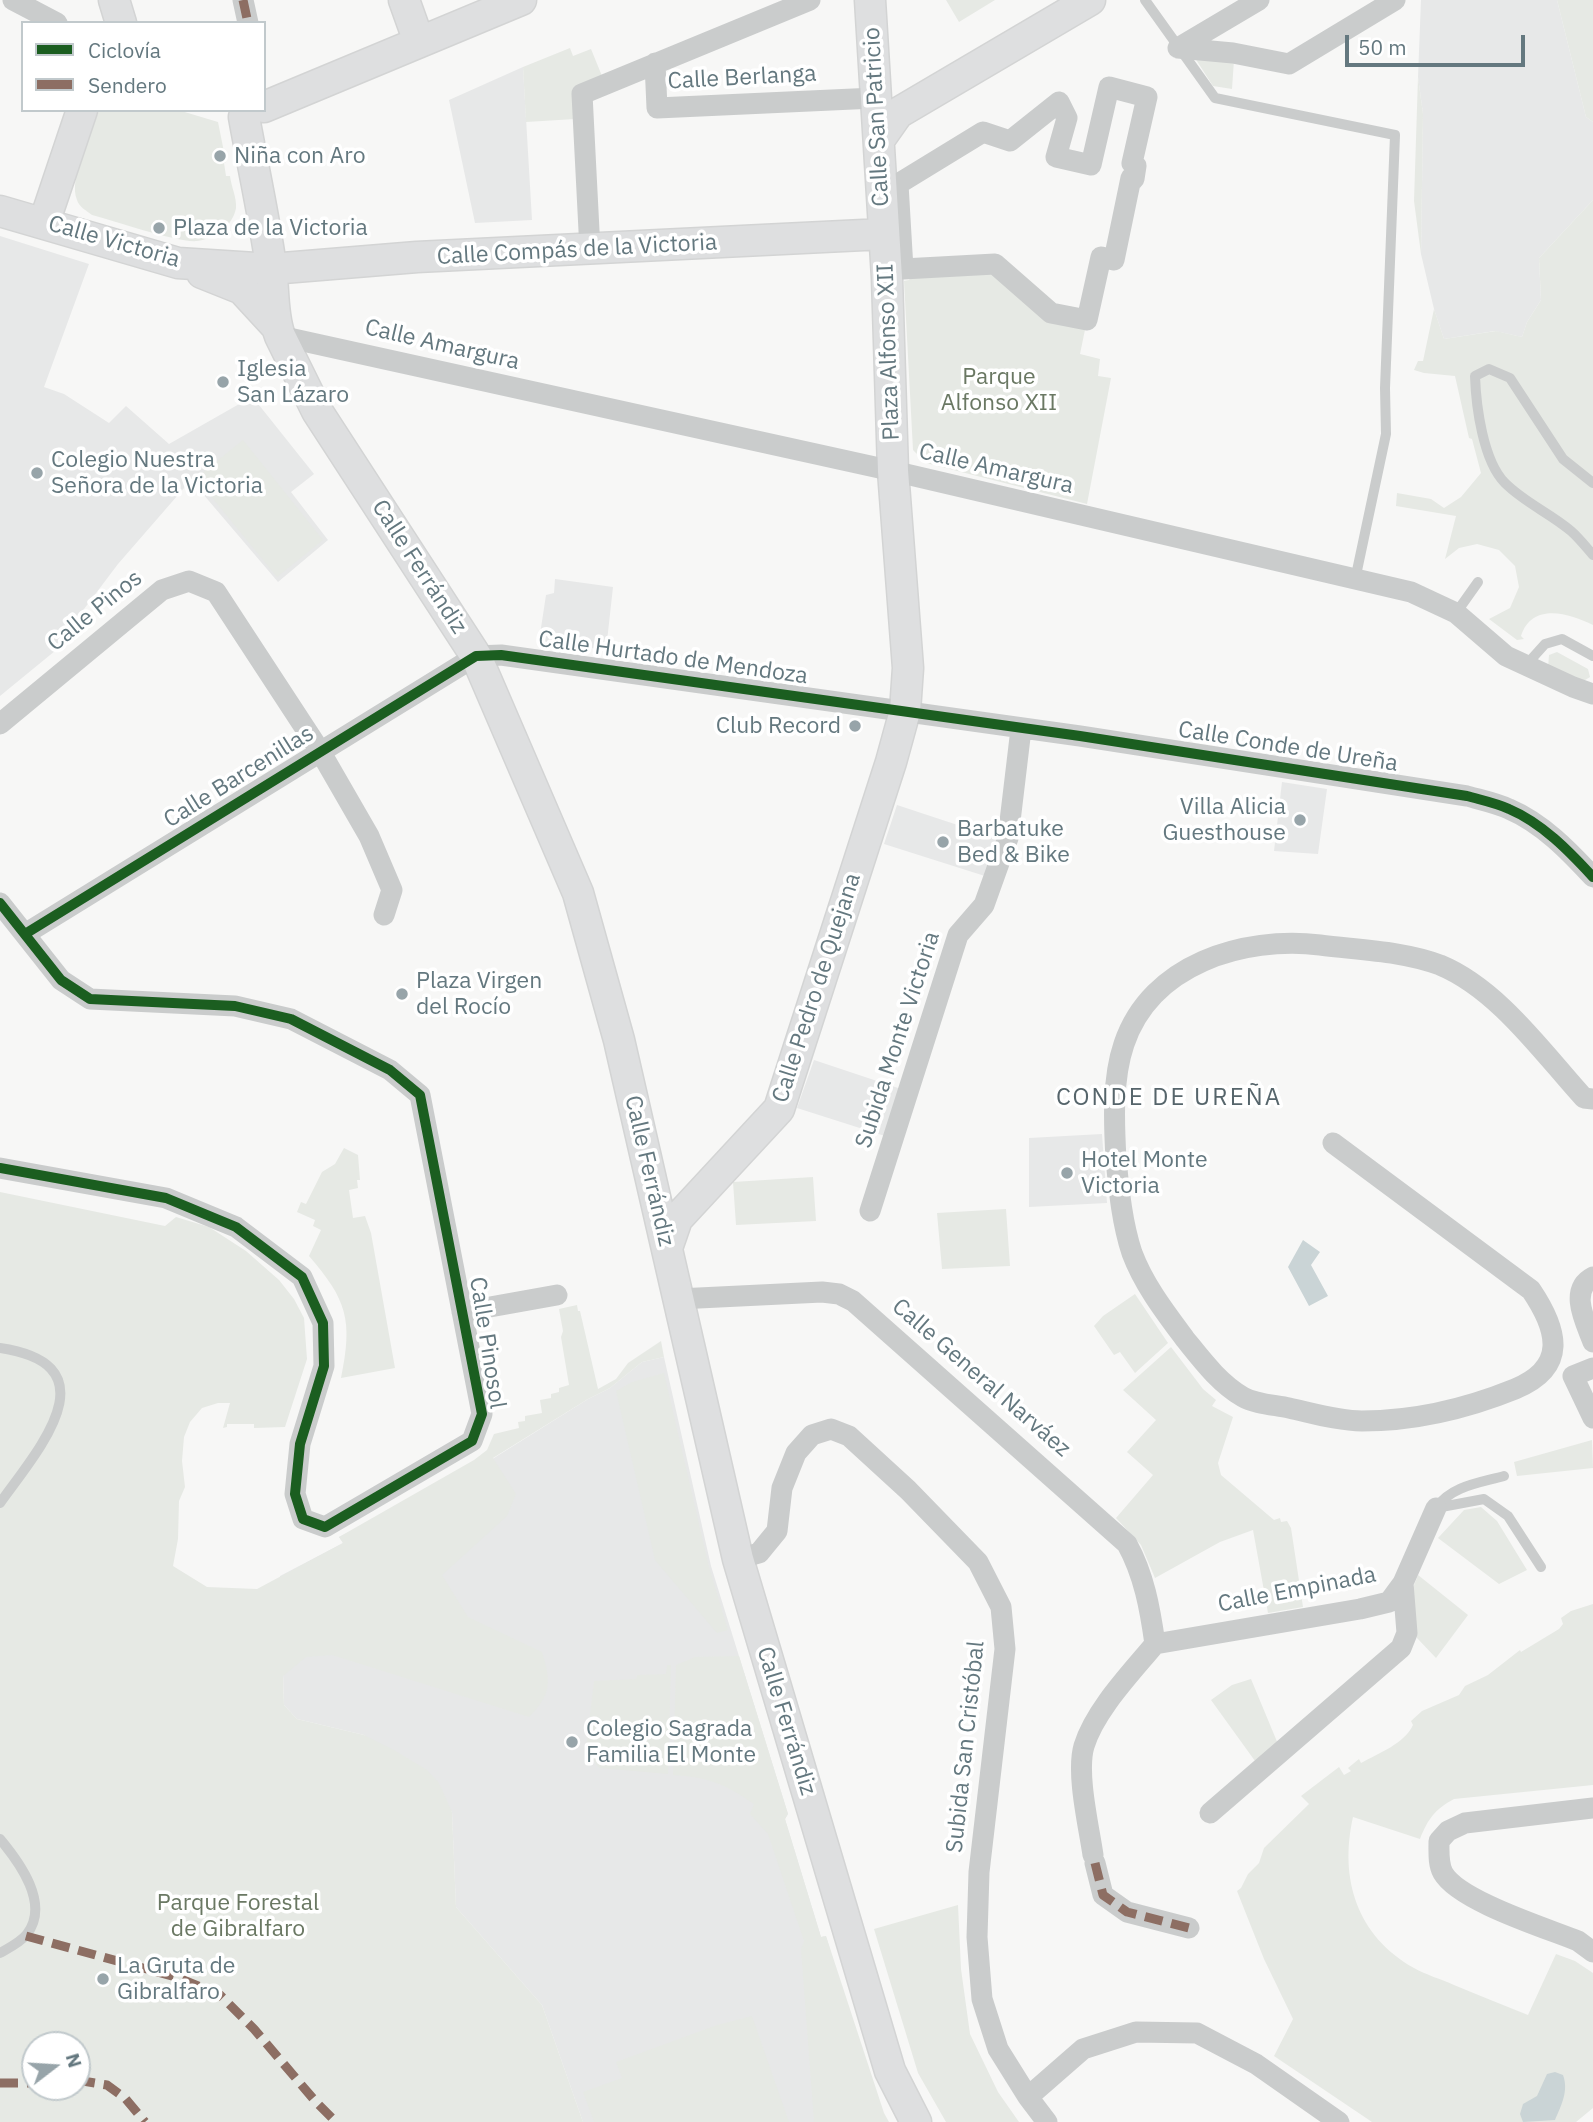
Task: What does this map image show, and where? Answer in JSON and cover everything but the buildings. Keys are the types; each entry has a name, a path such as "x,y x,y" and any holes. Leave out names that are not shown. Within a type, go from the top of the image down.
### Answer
{"main road":[{"path":"114,0 120,21"},
{"path":"404,0 419,43"},
{"path":"266,103 522,0"},
{"name":"Calle San Patricio","path":"870,0 884,234"},
{"path":"879,140 898,113 1090,0"},
{"path":"44,222 81,112"},
{"path":"247,112 271,269"},
{"name":"Calle Victoria","path":"0,211 178,263 271,269"},
{"path":"178,263 228,252 249,240 262,214"},
{"name":"Calle Compás de la Victoria","path":"271,269 417,257 884,234"},
{"name":"Plaza Alfonso XII","path":"884,234 892,471 908,668"},
{"path":"178,263 242,289 278,331"},
{"name":"Calle Ferrándiz","path":"271,269 278,331 317,411 476,656 578,894 619,1040 738,1559 890,2071 916,2122"},
{"name":"Calle Pedro de Quejana","path":"667,1248 677,1219 779,1109 894,752 905,711 908,668"},
{"path":"653,1185 665,1196 681,1199 696,1197"}],"street":[{"path":"13,0 53,21"},
{"path":"243,0 248,21"},
{"path":"590,250 582,94 810,0"},
{"path":"1178,48 1259,0"},
{"path":"1178,48 1233,53 1289,64 1395,0"},
{"name":"Calle Berlanga","path":"655,63 657,108 875,98"},
{"path":"1109,87 1147,97 1132,163 1136,166 1134,179 1132,178 1114,260 1101,257 1087,320 1051,313 995,264 903,269 898,184 983,132 1010,141 1059,102 1067,118 1056,157 1091,165 1109,87"},
{"name":"Calle Amargura","path":"278,331 1412,593 1456,613 1506,656 1593,694"},
{"name":"Calle Pinos","path":"0,724 162,590 189,581 216,592 320,751 369,836 392,890 384,915"},
{"name":"Calle Hurtado de Mendoza","path":"476,656 501,655 905,711"},
{"name":"Calle Barcenillas","path":"25,934 476,656"},
{"name":"Calle Conde de Ureña","path":"905,711 1467,796 1510,809 1546,831 1593,877"},
{"name":"Subida Monte Victoria","path":"870,1211 957,935 984,905 1009,838 1021,729"},
{"name":"Calle Pinosol","path":"0,903 61,980 90,999 235,1006 291,1020 390,1070 420,1095 482,1414 472,1441 325,1527 303,1519 295,1494 300,1444 324,1366 323,1323 302,1277 236,1227 166,1198 0,1168"},
{"path":"1333,1143 1531,1290 1549,1323 1554,1346 1546,1370 1518,1388 1421,1416 1360,1421 1244,1398 1207,1368 1156,1301 1131,1251 1119,1198 1114,1131 1119,1062 1125,1042 1145,1004 1193,965 1238,948 1294,942 1392,954 1439,965 1474,983 1502,1008 1584,1098 1593,1099"},
{"path":"1593,1277 1586,1280 1581,1290 1580,1307 1593,1342"},
{"name":"Calle General Narváez","path":"678,1299 822,1292 839,1294 853,1301 1127,1544 1139,1565 1155,1644"},
{"name":"Calle Pinosol","path":"462,1312 558,1295"},
{"path":"1546,1370 1573,1376 1593,1368"},
{"path":"1573,1376 1593,1419"},
{"name":"Subida San Cristóbal","path":"738,1559 759,1553 776,1531 782,1488 796,1453 812,1435 831,1429 849,1436 908,1490 978,1562 1001,1607 1005,1649 979,1872 977,1937 982,1999 998,2049 1047,2122"},
{"name":"Calle Empinada","path":"1155,1644 1389,1602 1403,1583 1436,1508"},
{"path":"1210,1814 1401,1648 1407,1633 1403,1583"},
{"path":"1155,1644 1093,1723 1083,1748 1082,1771 1094,1859 1103,1895 1127,1912 1189,1928"},
{"path":"1593,1808 1465,1823 1448,1831 1439,1842 1442,1872 1464,1894 1578,1941 1593,1952"},
{"path":"1028,2097 1083,2049 1136,2032 1197,2033 1256,2064 1339,2122"}],"lane":[{"path":"1145,0 1216,99 1395,135 1385,387 1386,435 1355,579"},
{"path":"1593,483 1563,459 1510,378 1489,369 1475,376 1475,400 1490,460 1503,481 1530,505 1571,530 1593,555"},
{"path":"1456,613 1478,582"},
{"path":"1527,664 1545,644 1562,639 1593,656"},
{"path":"0,1348 19,1350 46,1362 56,1376 61,1391 51,1431 0,1503"},
{"name":"Calle Empinada","path":"1436,1508 1444,1497 1458,1489 1504,1476"},
{"path":"1436,1508 1484,1499 1508,1516 1541,1567"},
{"path":"0,1839 24,1872 33,1893 35,1920 26,1936 0,1953"}],"shaded area":[{"path":"1421,0 1557,0 1586,117 1593,122 1593,200 1539,258 1541,300 1527,322 1522,337 1495,331 1444,339 1434,309 1421,254 1423,114 1418,77"},
{"path":"523,67 532,220 475,223 449,100"},
{"path":"0,236 89,264 44,387 64,394 109,423 126,406 169,444 248,399 252,403 255,400 314,474 291,492 328,540 278,582 191,480 118,564 81,613 94,619 0,696"},
{"path":"555,579 613,587 606,650 539,641 546,595 554,593"},
{"name":"Villa Alicia Guesthouse","path":"1282,782 1327,789 1318,854 1274,851"},
{"name":"Barbatuke Bed & Bike","path":"897,805 1003,840 988,877 884,844"},
{"path":"814,1060 904,1090 888,1137 797,1108"},
{"name":"Hotel Monte Victoria","path":"1102,1134 1107,1203 1029,1207 1029,1138"},
{"path":"1303,1240 1320,1252 1311,1265 1328,1296 1309,1306 1288,1267"},
{"name":"Colegio Sagrada Familia El Monte","path":"664,1357 711,1566 788,1814 785,1819 821,1937 826,1936 838,1976 812,1991 852,2122 583,2122 542,2005 456,1907 452,1812 364,1735 297,1719 284,1705 280,1576 343,1543 339,1537 478,1468 610,1388 642,1362"},
{"path":"1555,2072 1563,2075 1565,2087 1564,2098 1555,2120 1523,2122 1520,2114 1523,2104 1537,2096 1547,2074"}],"green space":[{"path":"946,0 995,0 959,22"},
{"path":"1557,0 1593,0 1593,122 1586,117"},
{"path":"570,48 573,56 591,49 602,76 574,87 575,119 526,122 523,67"},
{"path":"1195,58 1234,60 1232,89 1213,86"},
{"path":"1418,77 1423,114 1421,254 1414,201"},
{"path":"98,112 185,112 218,122 226,176 230,176 236,204 234,215 227,226 210,238 188,241 92,215 81,207 75,191 82,155"},
{"path":"1593,200 1593,625 1563,614 1542,614 1526,625 1521,636 1524,639 1517,640 1489,619 1510,608 1519,587 1515,566 1499,550 1477,544 1459,548 1445,559 1456,516 1396,506 1397,493 1431,499 1444,508 1461,497 1481,473 1472,439 1469,438 1455,376 1414,370 1418,361 1423,361 1434,309 1444,339 1496,331 1522,337 1527,322 1541,300 1539,258"},
{"name":"Parque Alfonso XII","path":"995,264 1042,303 1087,320 1080,354 1100,359 1098,376 1111,378 1087,504 926,463 913,450 904,281 909,280 916,272"},
{"path":"243,440 323,540 277,577 196,478"},
{"path":"1557,652 1588,669 1590,677 1582,682 1548,668 1549,655"},
{"path":"344,1148 358,1155 358,1188 349,1190 353,1218 365,1216 371,1233 395,1368 341,1378 346,1341 344,1312 332,1285 309,1256 321,1230 313,1226 315,1220 297,1212 301,1202 306,1204 322,1172 335,1164"},
{"path":"813,1177 816,1221 736,1225 733,1182"},
{"name":"Parque Forestal de Gibralfaro","path":"0,1192 165,1226 176,1217 209,1227 246,1251 279,1280 304,1318 307,1359 285,1427 254,1428 254,1424 227,1424 227,1427 223,1428 230,1403 218,1403 202,1408 190,1422 184,1437 182,1461 185,1487 179,1501 178,1539 173,1566 207,1587 257,1589 343,1543 339,1537 474,1460 487,1450 494,1434 519,1428 518,1422 525,1421 525,1416 542,1413 540,1400 551,1398 551,1394 559,1392 559,1388 569,1385 559,1309 577,1305 580,1311 598,1389 616,1379 628,1363 661,1341 664,1357 642,1362 610,1388 493,1458 516,1494 507,1516 442,1575 468,1617 542,1652 548,1687 537,1709 529,1717 332,1655 306,1657 283,1676 284,1705 297,1719 364,1735 427,1770 439,1783 452,1812 456,1907 542,2005 583,2122 0,2122"},
{"path":"1006,1209 1010,1266 942,1269 937,1213"},
{"path":"1135,1294 1168,1343 1135,1373 1120,1352 1114,1355 1094,1326 1103,1316"},
{"path":"1171,1347 1203,1389 1216,1400 1212,1406 1233,1417 1218,1463 1221,1475 1274,1520 1280,1518 1281,1522 1287,1521 1291,1528 1303,1607 1268,1613 1253,1530 1220,1542 1155,1578 1141,1545 1116,1518 1153,1475 1127,1452 1156,1420 1123,1390"},
{"path":"664,1373 709,1567 728,1630 717,1633 655,1560 616,1391 632,1382"},
{"path":"1592,1440 1593,1468 1517,1476 1514,1462"},
{"path":"1481,1507 1497,1521 1527,1570 1499,1584 1438,1538 1464,1510"},
{"path":"1418,1575 1468,1615 1436,1658 1417,1638 1412,1590"},
{"path":"1593,1604 1593,1785 1454,1799 1433,1815 1420,1839 1353,1817 1349,1862 1351,1884 1366,1923 1378,1940 1394,1955 1423,1973 1528,2015 1556,1954 1575,1961 1593,1973 1593,2108 1576,2122 1372,2122 1274,2056 1293,2019 1264,1959 1237,1891 1259,1863 1264,1848 1309,1804 1301,1796 1339,1767 1344,1775 1351,1771 1348,1768 1359,1759 1361,1763 1404,1738 1413,1725 1411,1721 1422,1711 1459,1695 1465,1686 1488,1675 1520,1650 1521,1652 1559,1629 1563,1624 1561,1618 1571,1611"},
{"path":"739,1656 788,1814 785,1819 821,1937 826,1936 889,2122 814,2122 801,1949 804,1941 768,1834 750,1814 754,1804 744,1797 706,1780 673,1775 676,1665 695,1657"},
{"path":"667,1665 671,1665 668,1774 599,1768 586,1749 594,1681 666,1674"},
{"path":"1251,1679 1278,1744 1255,1761 1211,1700 1232,1685"},
{"path":"958,1905 961,1969 970,2034 998,2092 1019,2122 946,2122 918,2073 874,1929"},
{"path":"752,2016 789,2122 594,2122 583,2092 622,2078 616,2062 717,2025"}],"marked path":[{"path":"243,0 248,21"},
{"path":"1095,1863 1103,1895 1127,1912 1189,1928"},
{"path":"26,1936 176,1977 220,1995 254,2029 336,2122"},
{"path":"91,2082 107,2085 125,2098 145,2122"},
{"path":"0,2083 21,2083"}],"cycle path":[{"path":"25,934 476,656 501,655 1080,736 1467,796 1504,807 1533,822 1565,848 1593,877"},
{"path":"0,903 61,980 90,999 235,1006 291,1019 390,1070 420,1095 482,1414 472,1441 325,1527 303,1519 295,1494 300,1444 324,1366 323,1323 302,1277 236,1227 166,1198 0,1168"}],"place":[{"name":"Niña con Aro","path":"220,156"},
{"name":"Plaza de la Victoria","path":"159,228"},
{"name":"Iglesia San Lázaro","path":"223,382"},
{"name":"Colegio Nuestra Señora de la Victoria","path":"37,473"},
{"name":"Club Record","path":"855,726"},
{"name":"Villa Alicia Guesthouse","path":"1300,820"},
{"name":"Barbatuke Bed & Bike","path":"943,842"},
{"name":"Plaza Virgen del Rocío","path":"402,994"},
{"name":"Hotel Monte Victoria","path":"1067,1173"},
{"name":"Colegio Sagrada Familia El Monte","path":"572,1742"},
{"name":"La Gruta de Gibralfaro","path":"103,1979"}],"district":[{"name":"CONDE DE UREÑA","path":"1169,1098"}]}
